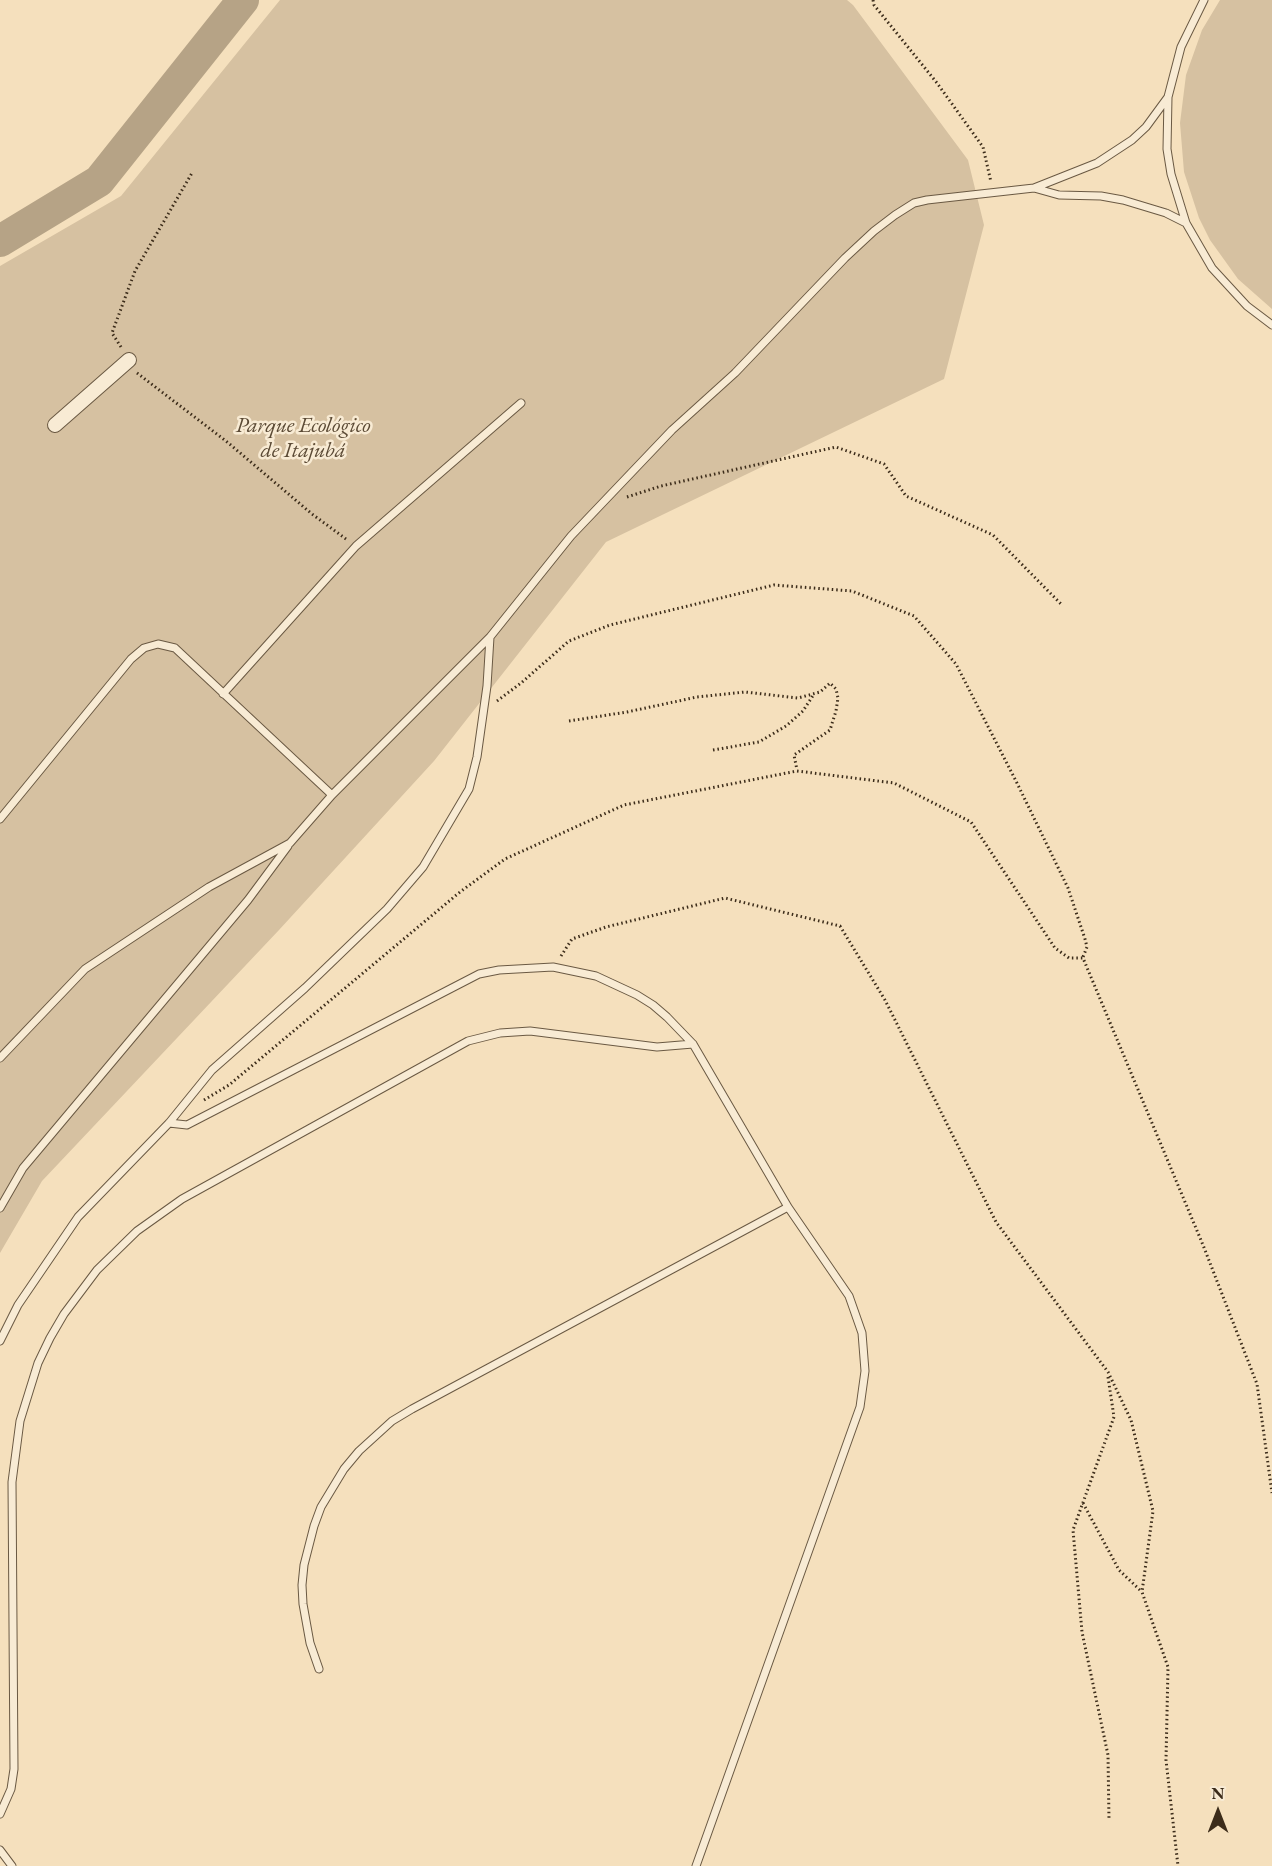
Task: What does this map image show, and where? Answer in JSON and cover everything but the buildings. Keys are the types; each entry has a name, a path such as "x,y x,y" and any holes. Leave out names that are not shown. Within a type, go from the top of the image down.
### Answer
{"street":[{"path":"56,425 129,360"}],"lane":[{"path":"1204,0 1180,47 1168,97 1167,149 1177,199 1186,224 1207,261 1228,288 1272,325"},
{"path":"0,1208 23,1168 248,900 290,843 332,795 490,637 571,536 672,430 735,374 874,231 914,203 1034,188 1088,167 1115,153 1146,127 1168,97"},
{"path":"1034,188 1059,195 1123,200 1155,209 1186,224"},
{"path":"223,694 356,546 521,403"},
{"path":"0,1341 18,1305 78,1217 169,1123 212,1070 371,925 423,867 469,789 477,757 490,637"},
{"path":"0,819 131,659 144,648 158,644 175,648 332,795"},
{"path":"0,1058 85,969 209,887 290,843"},
{"path":"169,1123 187,1125 479,974 520,968 553,967 596,976 637,995 667,1017 693,1044 788,1207 849,1296 865,1352 864,1389 860,1407 696,1866"},
{"path":"0,1814 8,1799 13,1779 12,1482 20,1421 38,1363 50,1338 64,1314 97,1270 136,1231 182,1199 468,1041 500,1033 530,1032 657,1047 693,1044"},
{"path":"319,1669 310,1643 303,1604 304,1565 321,1507 344,1468 359,1451 384,1428 412,1409 788,1207"},
{"path":"0,1850 12,1866"}],"path":[{"path":"873,0 874,5 937,83 983,147 994,192"},
{"path":"192,173 135,272 112,333 139,376 226,441 312,514 356,546"},
{"path":"602,504 661,486 836,447 884,464 906,496 993,535 1061,604"},
{"path":"483,711 521,683 569,641 610,625 774,585 852,591 914,616 956,664 1068,888 1087,947 1083,957 1203,1245 1257,1384 1272,1492"},
{"path":"569,721 698,697 745,692 798,698 820,692 830,683 836,689 838,698 830,730 794,755 797,771"},
{"path":"712,750 759,741 786,726 803,711 814,694"},
{"path":"199,1104 229,1084 460,892 505,859 624,805 797,771 894,783 971,822 1055,948 1069,958 1083,957"},
{"path":"553,967 572,939 606,927 725,898 840,926 885,1000 996,1222 1108,1372 1131,1420 1153,1511 1142,1592 1168,1667 1166,1760 1178,1866"},
{"path":"1108,1372 1114,1417 1073,1530 1082,1632 1108,1755 1109,1820"},
{"path":"1083,1503 1119,1570 1142,1592"}],"green space":[{"name":"Parque Ecológico de Itajubá","path":"280,0 847,0 968,160 984,225 944,379 606,542 434,761 279,930 42,1181 0,1253 0,266 121,196"},
{"path":"1220,0 1272,0 1272,309 1238,279 1210,240 1199,218 1184,172 1180,123 1186,75 1202,30"}],"waterway":[{"path":"0,241 99,181 243,0"}]}
